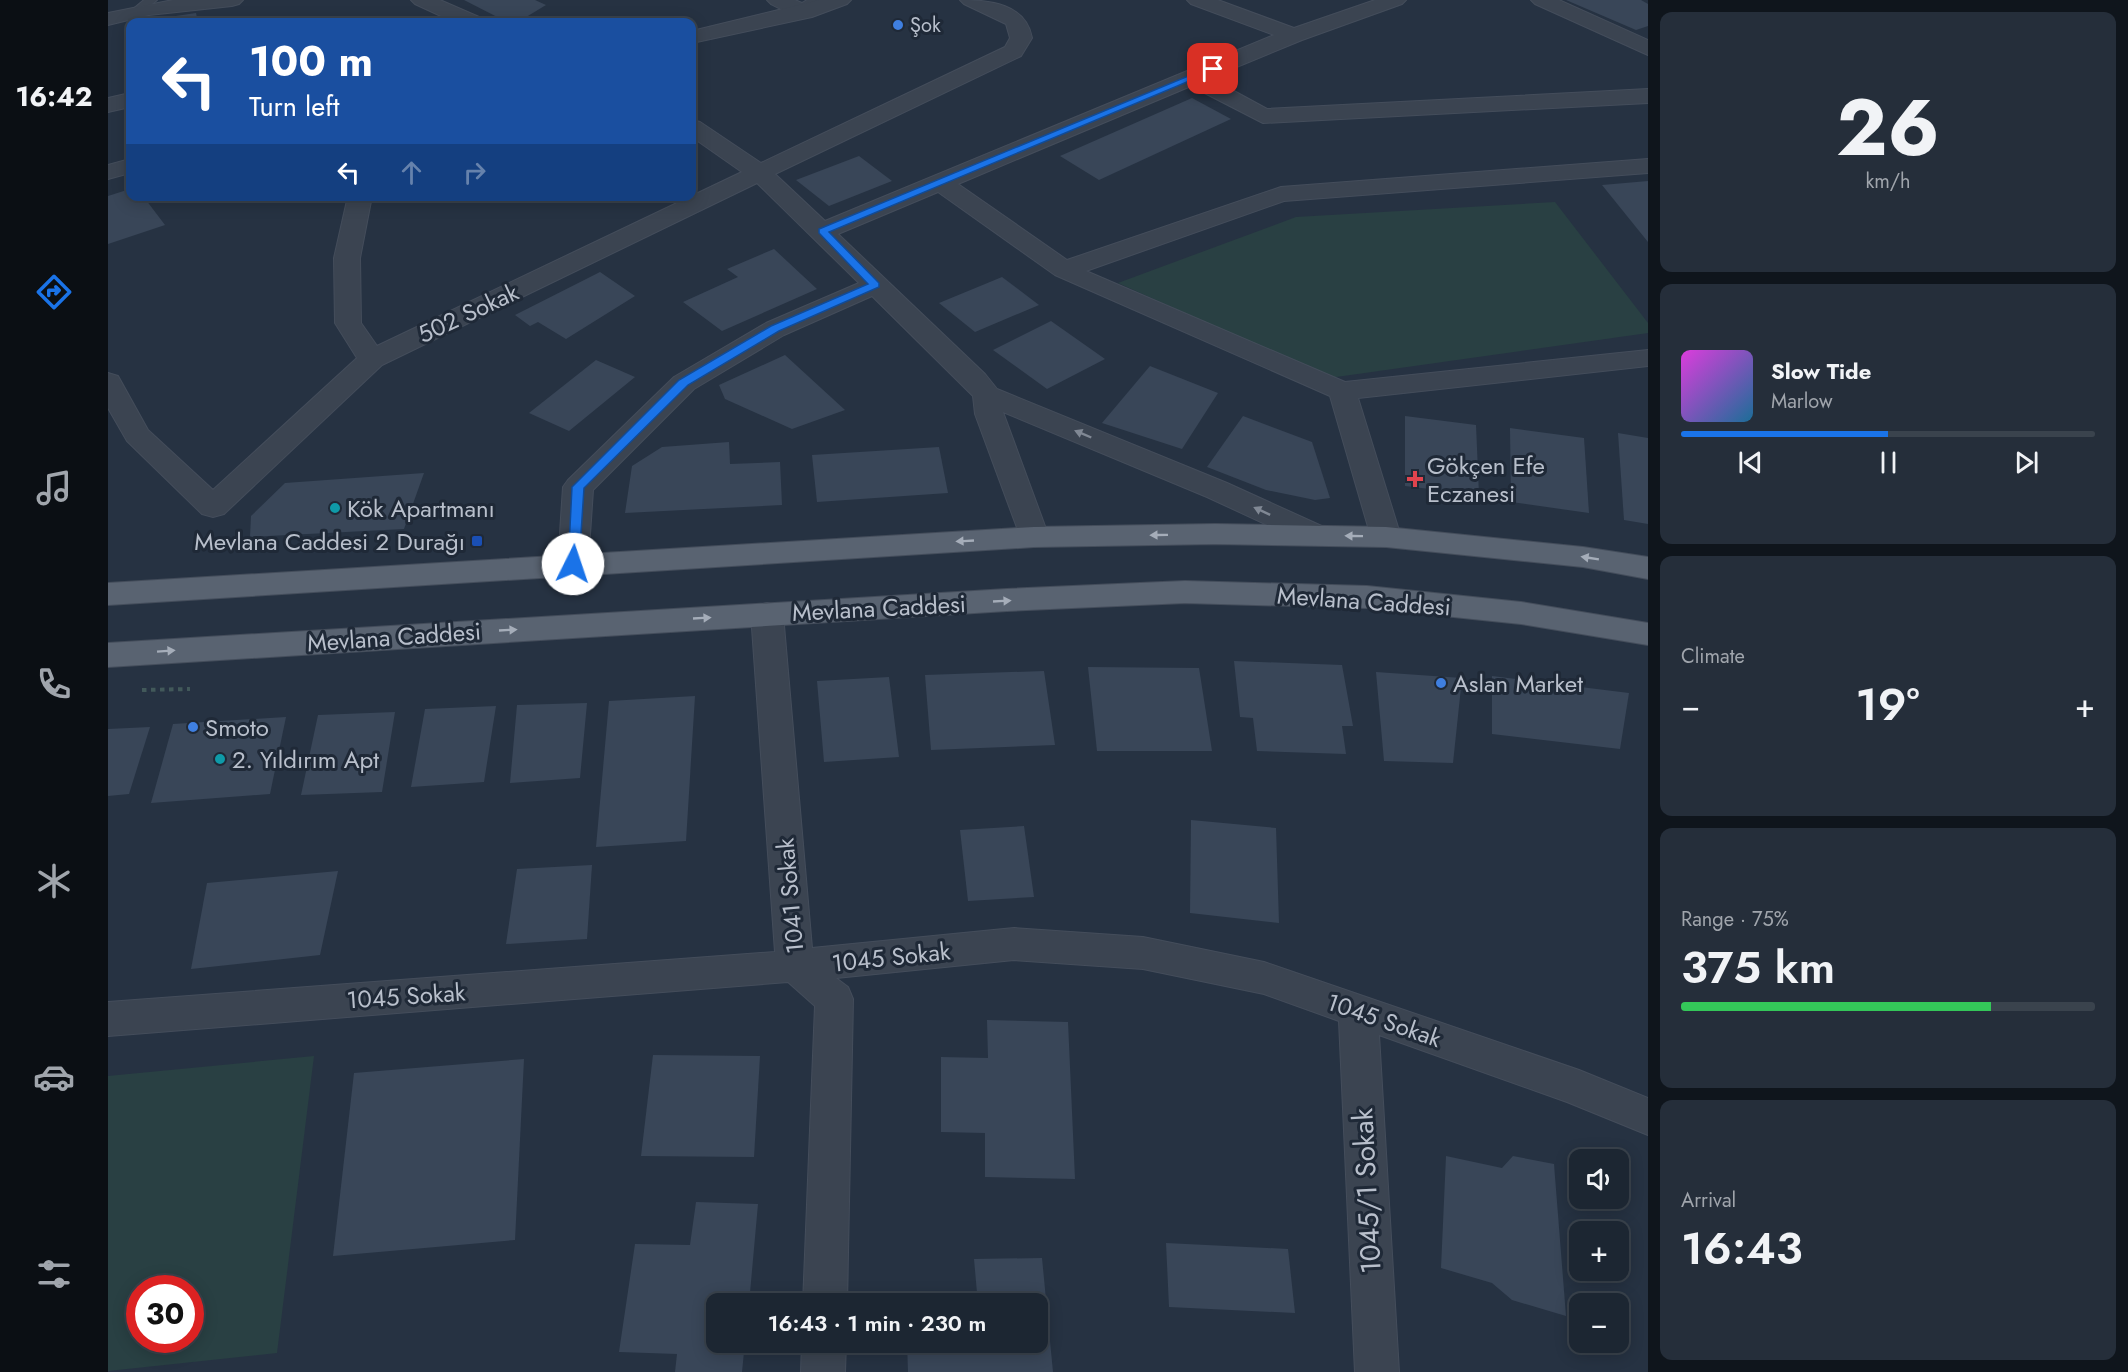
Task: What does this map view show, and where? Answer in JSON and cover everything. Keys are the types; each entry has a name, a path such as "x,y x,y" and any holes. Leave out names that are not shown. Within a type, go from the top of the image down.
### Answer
{"main road":[{"path":"108,594 1034,537 1215,534 1386,537 1583,557 1648,568"},
{"name":"Mevlana Caddesi","path":"108,655 767,614 1185,592 1366,597 1521,613 1648,634"}],"street":[{"path":"108,19 143,6 232,0"},
{"path":"778,0 812,6"},
{"path":"696,36 840,0"},
{"name":"502 Sokak","path":"108,382 137,435 213,507 372,359 1013,51 1021,38 1019,25 1014,19 971,0"},
{"path":"1198,0 1294,35"},
{"path":"823,231 1294,35 1395,0"},
{"path":"1542,0 1648,48"},
{"path":"414,4 458,18"},
{"path":"1192,78 1263,116 1648,96"},
{"path":"108,105 126,101"},
{"path":"696,131 761,174 823,231 987,395 1217,490 1316,535"},
{"path":"1065,270 1281,194 1648,166"},
{"path":"108,172 126,167"},
{"path":"941,183 1065,270 1131,301 1342,391 1648,358"},
{"path":"359,201 347,258 348,323 372,359"},
{"path":"573,564 578,487 684,383 775,329 875,285"},
{"path":"1342,391 1386,537"},
{"path":"987,395 989,414 1034,537"},
{"name":"1041 Sokak","path":"767,614 795,966 834,999 825,1293"},
{"name":"1045 Sokak","path":"108,1019 795,966 1014,944 1143,953 1264,978 1579,1088 1648,1117"},
{"name":"1045/1 Sokak","path":"1358,1010 1377,1372"},
{"path":"823,1372 824,1353"}],"path":[{"path":"131,690 190,689"}],"green space":[{"path":"1555,202 1648,323 1648,333 1329,378 1118,283 1296,217"},
{"path":"314,1056 277,1353 108,1371 108,1076"}],"building":[{"path":"464,0 535,0 546,5 525,18 499,18"},
{"path":"1566,0 1641,0 1648,4 1648,26 1636,30"},
{"path":"196,13 197,18 162,18"},
{"path":"1192,98 1231,119 1099,180 1060,156"},
{"path":"859,156 892,181 829,206 796,180"},
{"path":"1648,181 1648,242 1602,185"},
{"path":"126,190 126,201 147,201 165,225 108,244 108,196"},
{"path":"774,249 817,289 722,331 683,302 738,277 727,269"},
{"path":"600,272 635,296 566,339 538,322 530,326 515,315"},
{"path":"1002,277 1039,305 975,332 939,303"},
{"path":"1051,321 1105,359 1047,389 993,350"},
{"path":"785,355 845,410 792,429 725,399 719,385"},
{"path":"596,360 635,377 569,431 529,413"},
{"path":"1150,366 1218,393 1182,449 1102,423"},
{"path":"1243,416 1312,442 1330,498 1315,500 1266,490 1207,467"},
{"path":"1405,416 1476,425 1479,495 1405,486"},
{"path":"1510,428 1584,438 1589,513 1511,502"},
{"path":"1618,433 1648,438 1648,524 1624,520"},
{"path":"729,442 730,464 780,462 782,505 625,513 632,466 662,447"},
{"path":"939,447 948,493 817,502 812,455"},
{"name":"Kök Apartmanı","path":"424,473 404,529 250,537 251,516 285,483"},
{"path":"1234,661 1342,665 1353,726 1342,726 1346,754 1257,751 1253,718 1240,717"},
{"path":"1088,667 1199,668 1212,751 1097,751"},
{"path":"1044,671 1055,745 931,750 925,675"},
{"path":"1376,672 1462,678 1453,763 1384,761"},
{"path":"1492,676 1629,693 1620,749 1492,734"},
{"path":"889,677 899,757 824,762 817,681"},
{"path":"695,696 686,841 596,847 609,701"},
{"path":"587,703 580,778 510,783 517,705"},
{"path":"496,706 484,782 411,787 425,709"},
{"path":"395,712 382,792 301,795 318,715"},
{"name":"2. Yıldırım Apt","path":"286,717 270,794 151,803 173,724"},
{"path":"150,727 129,794 108,796 108,729"},
{"path":"1191,820 1276,828 1279,923 1190,913"},
{"path":"1024,826 1034,897 968,901 960,830"},
{"path":"592,865 587,939 506,944 517,869"},
{"path":"338,871 320,955 191,969 207,883"},
{"path":"987,1020 1068,1022 1075,1179 985,1177 985,1133 941,1132 941,1057 988,1058"},
{"path":"653,1055 760,1056 754,1157 641,1156"},
{"path":"524,1059 515,1240 333,1256 354,1073"},
{"path":"1446,1156 1502,1168 1513,1156 1554,1164 1566,1316 1512,1300 1492,1283 1441,1268"},
{"path":"696,1202 758,1204 750,1293 706,1293 706,1353 744,1353 742,1372 675,1372 677,1354 619,1352 635,1244 690,1245"},
{"path":"1166,1243 1288,1249 1295,1313 1169,1307"},
{"path":"1042,1258 1045,1293 977,1293 974,1259"},
{"path":"1048,1320 1053,1372 908,1372 907,1353 1048,1353"}],"place":[{"name":"Şok","path":"898,25"},
{"name":"Gökçen Efe Eczanesi","path":"1415,479"},
{"name":"Kök Apartmanı","path":"335,508"},
{"name":"Mevlana Caddesi 2 Durağı","path":"477,541"},
{"name":"Aslan Market","path":"1441,683"},
{"name":"Smoto","path":"193,727"},
{"name":"2. Yıldırım Apt","path":"220,759"}],"route":[{"path":"573,564 578,487 684,383 775,329 875,285 823,231 1213,69"}]}
